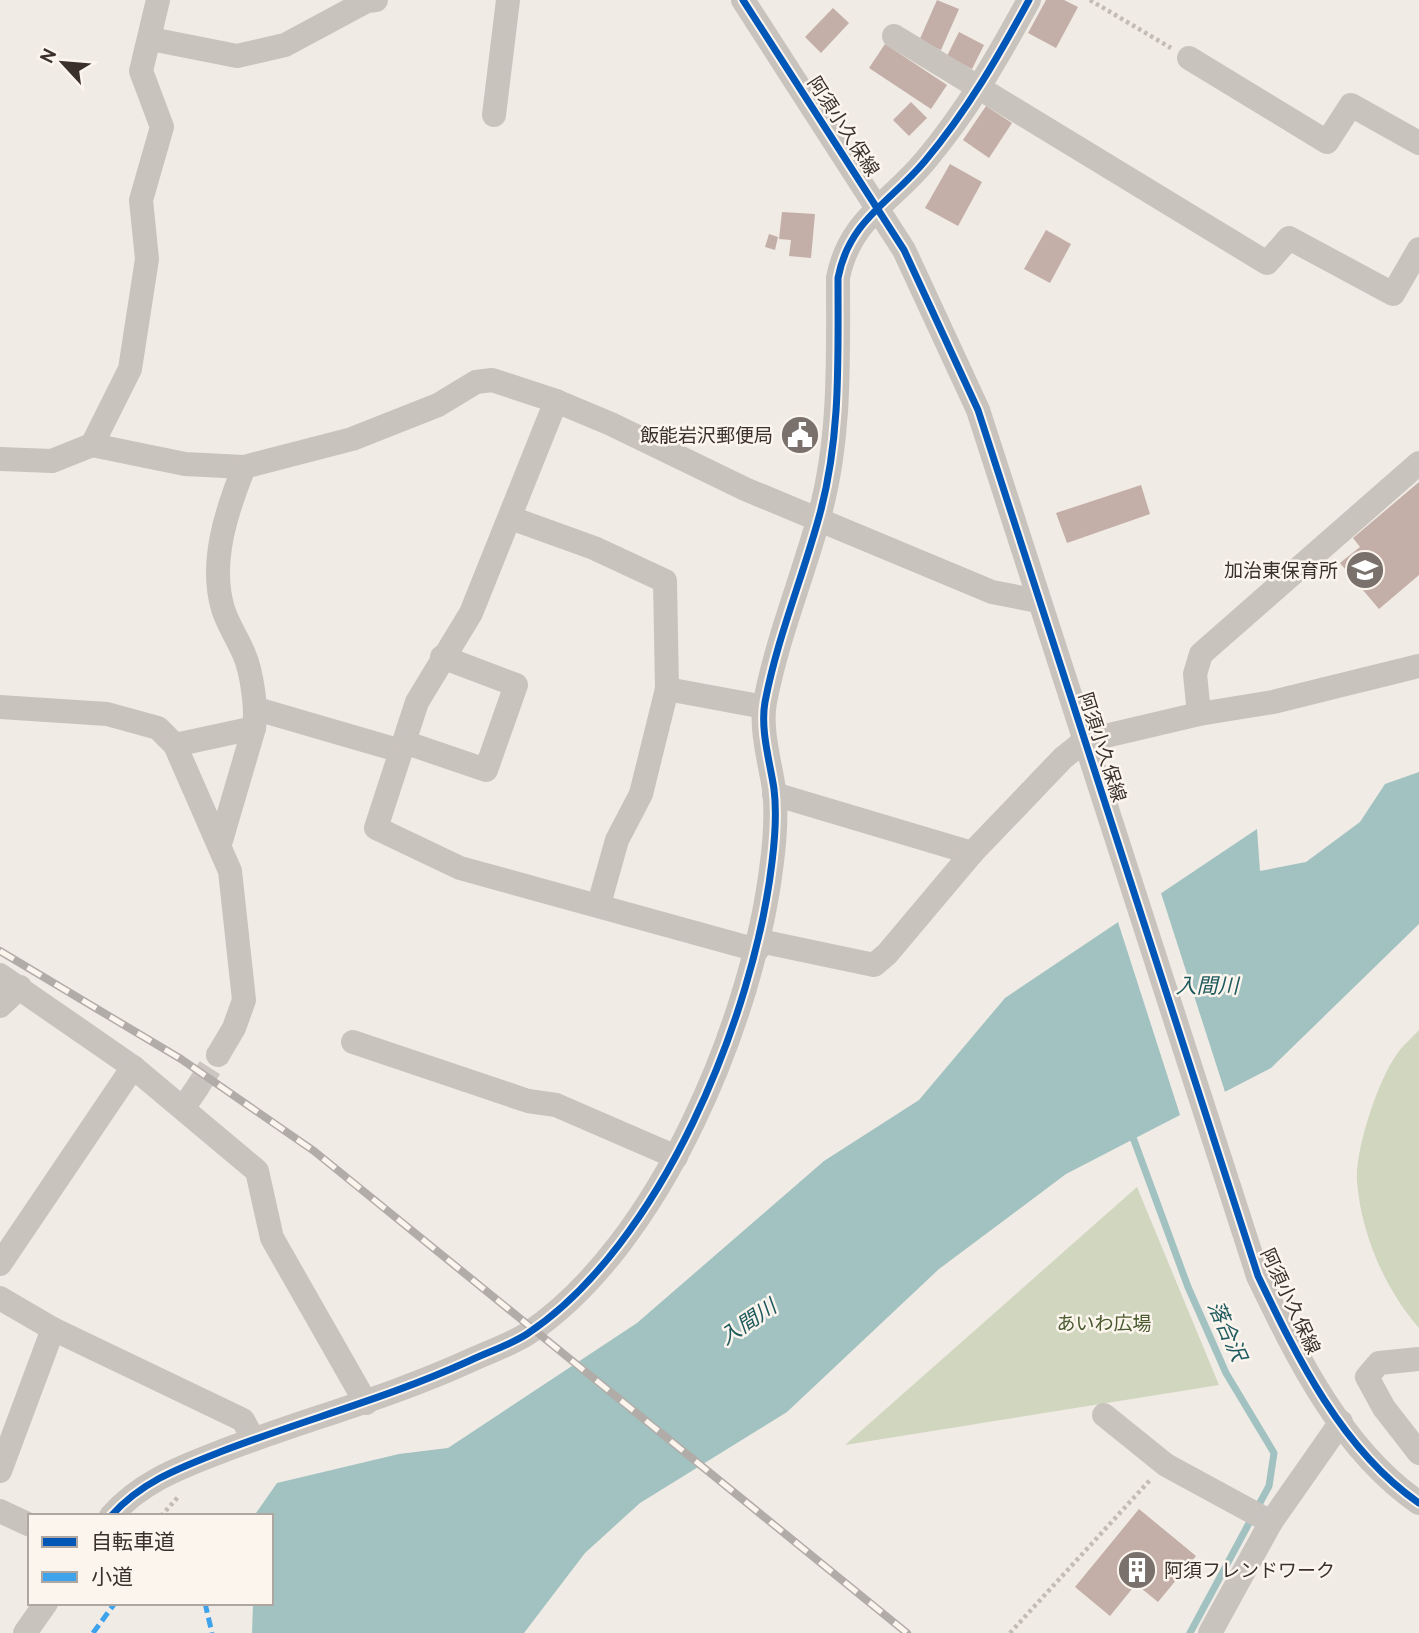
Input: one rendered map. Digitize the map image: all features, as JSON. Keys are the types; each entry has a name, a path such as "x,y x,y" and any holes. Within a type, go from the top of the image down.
{"street":[{"path":"92,445 130,369 145,273 147,259 141,200 162,127 141,71 151,39 158,0"},
{"path":"494,115 508,0"},
{"path":"113,1514 149,1483 253,1439 366,1403 524,1336 562,1307 609,1258 676,1157 722,1052 759,945 773,860 774,794 764,706 786,619 819,517 835,440 838,278 842,260 853,234 924,163 982,86 1029,0"},
{"path":"151,39 237,56 285,45 372,1"},
{"name":"阿須小久保線","path":"754,5 904,250 978,410 1258,1276 1286,1335 1340,1422 1385,1477 1419,1503"},
{"path":"894,36 982,86 1267,263 1289,239 1393,294 1419,249"},
{"path":"1189,58 1327,142 1351,106 1419,143"},
{"path":"0,459 52,461 92,445 185,464 244,467 352,439 438,405 484,380 556,401 745,489 819,517 992,592 1038,601"},
{"path":"556,401 471,613 417,702 376,828 460,868 759,945 874,965 887,954 972,853 1084,740 1199,714 1273,702 1419,666"},
{"path":"1199,714 1195,674 1201,654 1419,463"},
{"path":"220,844 255,719 246,657 223,608 219,565 224,518 244,467"},
{"path":"511,518 594,548 664,581 667,689 641,794 617,840 599,904"},
{"path":"175,745 255,719 402,746 486,770 516,685 442,657"},
{"path":"667,689 764,706"},
{"path":"0,707 107,714 158,727 175,745 230,871 244,1000 234,1028 218,1055"},
{"path":"774,794 972,853"},
{"path":"0,1006 10,981 133,1067 190,1097 257,1171 272,1238 366,1403"},
{"path":"353,1042 528,1101 556,1105 676,1157"},
{"path":"0,1264 133,1067"},
{"path":"0,1298 53,1329 243,1420 253,1439"},
{"path":"0,1471 53,1329"},
{"path":"1419,1359 1379,1363 1367,1377 1384,1408 1419,1452"},
{"path":"1104,1415 1166,1465 1260,1517"},
{"path":"1210,1633 1260,1517 1340,1422"},
{"path":"0,1511 28,1524"},
{"path":"25,1633 45,1605"}],"path":[{"path":"1090,0 1189,58"},
{"path":"1010,1633 1122,1508 1166,1465"},
{"path":"163,1514 184,1492"}],"green space":[{"path":"1419,1030 1419,1328 1385,1278 1369,1241 1359,1201 1357,1168 1364,1134 1382,1080 1397,1054"},
{"name":"あいわ広場","path":"1137,1187 1219,1385 845,1445"}],"water":[{"name":"入間川","path":"1419,772 1419,924 1271,1068 1066,1174 939,1269 787,1412 640,1503 585,1553 524,1633 252,1633 253,1605 273,1605 273,1514 255,1514 277,1483 399,1454 448,1448 637,1323 824,1161 919,1100 1005,998 1257,829 1260,871 1306,862 1360,822 1385,784"}],"pier":[{"path":"1160,890 1226,1095 1181,1118 1117,919"}],"building":[{"path":"937,0 959,9 941,50 919,41"},
{"path":"1046,0 1064,0 1078,7 1056,48 1028,33"},
{"path":"833,8 849,23 821,53 805,37"},
{"path":"959,32 984,45 972,69 947,56"},
{"path":"885,44 947,85 931,109 869,68"},
{"path":"911,102 927,118 909,136 893,120"},
{"path":"986,106 1012,123 989,158 963,140"},
{"path":"950,164 982,182 958,226 925,208"},
{"path":"782,212 815,214 811,258 789,256 791,240 779,239"},
{"path":"1046,230 1071,244 1050,283 1024,269"},
{"path":"769,234 778,237 775,250 765,247"},
{"path":"1419,482 1419,575 1379,609 1340,563 1360,547 1353,538"},
{"path":"1141,485 1150,514 1067,543 1056,513"},
{"name":"阿須フレンドワーク","path":"1139,1509 1196,1556 1158,1602 1136,1584 1110,1616 1075,1587"}],"waterway":[{"name":"落合沢","path":"1131,1132 1188,1287 1226,1373 1274,1453 1269,1486 1190,1633"}],"tunnel":[{"path":"197,1088 218,1055"}],"railway":[{"path":"0,951 181,1059 314,1151 907,1633"}],"marked path":[{"path":"93,1633 114,1605"},
{"path":"205,1605 212,1633"}],"cycle path":[{"path":"743,0 904,250 978,410 1258,1276 1324,1400 1367,1457 1419,1503"},
{"path":"113,1514 148,1485 190,1464 408,1386 527,1334 575,1294 619,1244 659,1186 693,1122 722,1056 745,988 762,923 775,835 774,789 765,735 765,702 776,655 826,488 835,428 838,278 843,258 861,227 912,176 955,123 994,63 1029,0"}],"place":[{"name":"飯能岩沢郵便局","path":"800,435"},
{"name":"加治東保育所","path":"1365,570"},
{"name":"阿須フレンドワーク","path":"1137,1570"}]}
